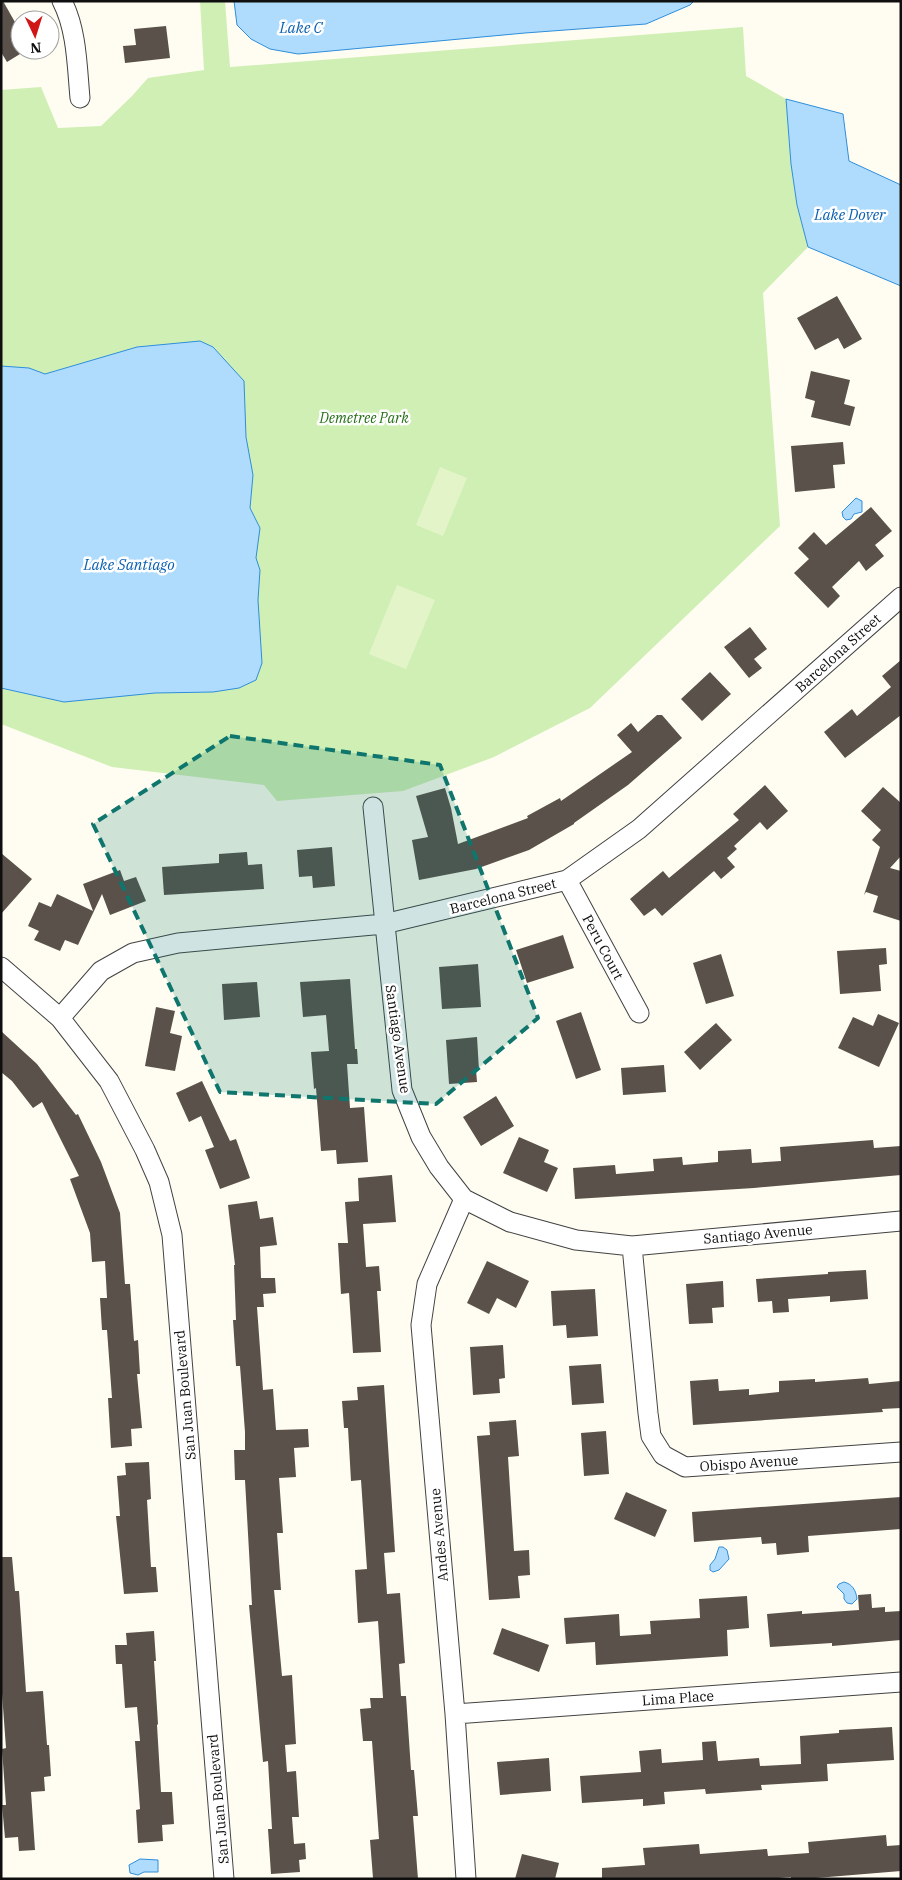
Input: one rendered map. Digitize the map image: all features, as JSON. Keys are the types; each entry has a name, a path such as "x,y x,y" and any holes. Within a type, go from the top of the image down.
{"street":[{"path":"62,1 67,10 74,39 80,98"},
{"name":"Barcelona Street","path":"60,1018 101,971 133,953 178,943 384,924 567,880 639,829 901,597"},
{"name":"Santiago Avenue","path":"373,807 402,1090 422,1137 439,1168 464,1199 510,1222 576,1240 632,1246 901,1221"},
{"name":"Peru Court","path":"567,880 639,1013"},
{"name":"San Juan Boulevard","path":"1,967 60,1018 109,1081 145,1150 159,1182 172,1235 224,1879"},
{"name":"Andes Avenue","path":"464,1199 427,1284 421,1324 455,1714 466,1879"},
{"name":"Obispo Avenue","path":"632,1246 651,1436 663,1454 685,1467 692,1467 901,1452"},
{"name":"Lima Place","path":"455,1714 901,1682"}],"highlighted area":[{"path":"230,736 440,765 538,1018 436,1104 220,1092 93,824"}],"green space":[{"name":"Demetree Park","path":"200,1 225,1 230,67 743,27 746,76 786,99 791,164 797,205 808,247 763,293 780,526 590,708 494,757 403,791 277,801 264,785 112,767 1,724 1,90 41,87 58,128 101,126 148,78 204,70"},
{"path":"440,467 467,478 443,536 416,525"},
{"path":"397,585 435,600 406,669 369,654"}],"water":[{"name":"Lake C","path":"234,1 694,1 690,5 646,24 298,54 270,49 251,39 237,25"},
{"name":"Lake Dover","path":"786,99 843,114 849,161 901,185 901,286 808,247 797,205 791,164"},
{"name":"Lake Santiago","path":"200,341 213,347 244,381 246,437 253,475 250,508 260,528 256,558 260,570 258,600 262,663 256,680 239,688 213,692 155,693 64,702 1,688 1,366 29,368 45,374 137,347"},
{"path":"856,498 862,501 862,512 854,514 851,519 846,520 842,512"},
{"path":"719,1547 727,1550 729,1559 719,1570 713,1572 710,1570 710,1565 715,1559"},
{"path":"844,1582 851,1586 856,1593 857,1599 852,1604 847,1603 844,1599 844,1594 837,1587"},
{"path":"140,1859 158,1860 158,1872 144,1872 138,1875 130,1873 129,1865"}],"building":[{"path":"1,1 3,1 10,13 10,60 7,62 1,52"},
{"path":"166,26 170,58 125,63 123,46 136,45 134,29"},
{"path":"837,296 862,339 844,349 838,338 815,350 797,318"},
{"path":"811,371 850,380 844,404 855,407 850,426 811,417 815,401 805,398"},
{"path":"843,442 845,464 833,465 835,488 795,492 791,446"},
{"path":"871,507 892,531 875,545 884,556 866,571 859,561 832,587 840,596 828,608 794,573 809,559 798,548 814,532 826,545"},
{"path":"750,627 767,649 754,659 762,668 749,678 724,647"},
{"path":"901,660 901,715 845,758 824,732 852,709 857,716 891,687 882,676"},
{"path":"710,672 731,694 702,721 681,699"},
{"path":"657,715 662,715 682,738 628,785 574,824 529,850 476,869 419,880 412,840 428,837 416,796 445,788 458,844 528,818 527,816 560,798 561,801 632,752 617,735 631,723 638,732"},
{"path":"765,785 788,811 767,830 760,822 734,846 737,849 727,858 735,867 721,879 714,871 662,916 655,908 644,916 630,899 663,871 669,878 739,820 733,814"},
{"path":"883,787 901,803 901,856 890,868 901,871 901,921 873,912 878,896 866,892 864,895 880,847 872,840 881,830 861,811"},
{"path":"332,847 335,886 313,888 312,876 299,877 297,850"},
{"path":"247,852 248,865 262,864 264,889 164,895 162,867 219,863 219,854"},
{"path":"1,853 32,879 1,914"},
{"path":"120,870 124,881 136,877 146,901 110,915 102,894 78,945 65,940 60,951 34,940 39,931 28,926 39,902 51,907 57,894 93,911 83,884"},
{"path":"563,935 574,968 527,983 516,950"},
{"path":"886,948 887,964 879,965 881,991 840,994 837,951"},
{"path":"721,954 734,996 706,1004 693,963"},
{"path":"478,964 481,1007 442,1009 439,967"},
{"path":"350,979 355,1049 357,1049 358,1064 347,1064 350,1108 364,1107 368,1162 337,1164 336,1150 321,1151 311,1052 329,1051 326,1015 303,1017 300,982"},
{"path":"257,982 260,1017 224,1020 222,984"},
{"path":"156,1007 175,1011 170,1033 182,1036 175,1071 145,1066"},
{"path":"581,1012 601,1070 576,1079 556,1021"},
{"path":"878,1014 899,1023 879,1067 838,1048 853,1017 873,1026"},
{"path":"716,1023 732,1040 700,1070 684,1052"},
{"path":"1,1031 37,1064 76,1115 78,1114 101,1162 120,1213 125,1284 130,1284 134,1341 138,1340 140,1374 137,1374 142,1428 131,1429 132,1446 111,1448 108,1398 112,1398 107,1330 102,1330 100,1298 107,1298 105,1261 92,1262 90,1233 70,1179 79,1176 42,1102 33,1108 12,1081 1,1072"},
{"path":"477,1037 479,1070 476,1070 477,1082 449,1084 446,1040"},
{"path":"664,1065 666,1092 623,1095 621,1068"},
{"path":"202,1081 230,1141 236,1139 250,1178 220,1189 205,1150 214,1147 201,1116 189,1122 176,1093"},
{"path":"496,1096 514,1126 481,1146 463,1117"},
{"path":"519,1137 549,1150 544,1162 558,1168 547,1192 503,1173"},
{"path":"873,1140 874,1148 901,1146 901,1175 754,1188 575,1199 573,1168 615,1165 616,1174 654,1171 653,1159 682,1157 683,1165 718,1162 718,1151 751,1149 752,1163 781,1161 780,1147"},
{"path":"392,1175 396,1222 363,1224 366,1267 379,1266 381,1291 377,1291 381,1352 353,1353 349,1293 341,1294 338,1243 348,1243 345,1202 359,1201 358,1178"},
{"path":"257,1201 260,1219 273,1217 277,1245 260,1247 261,1278 275,1278 276,1293 263,1294 264,1307 257,1307 263,1390 273,1389 276,1430 308,1429 309,1447 294,1448 296,1477 279,1478 283,1533 277,1533 281,1590 274,1590 282,1676 292,1675 296,1744 285,1745 287,1772 296,1771 299,1817 292,1817 294,1844 305,1843 306,1859 299,1860 300,1872 271,1874 268,1829 272,1829 268,1761 263,1762 249,1605 252,1605 245,1480 235,1480 234,1450 245,1450 245,1432 240,1366 236,1366 233,1320 236,1320 235,1265 228,1205"},
{"path":"487,1261 529,1281 516,1308 497,1298 489,1314 467,1303"},
{"path":"866,1270 868,1299 830,1302 830,1296 788,1299 789,1312 773,1313 772,1301 758,1302 756,1279"},
{"path":"723,1281 724,1307 712,1308 713,1323 689,1324 686,1284"},
{"path":"595,1289 598,1336 567,1338 566,1325 553,1326 551,1291"},
{"path":"503,1345 505,1378 499,1379 500,1393 473,1395 470,1347"},
{"path":"601,1364 604,1403 572,1405 569,1366"},
{"path":"868,1378 869,1384 901,1381 901,1408 882,1409 883,1412 693,1425 690,1381 718,1379 719,1391 749,1389 749,1395 779,1392 779,1381 815,1379 815,1382"},
{"path":"384,1385 395,1552 384,1553 387,1594 400,1593 405,1663 399,1664 401,1696 406,1696 411,1770 414,1770 418,1816 413,1816 418,1879 373,1878 370,1840 379,1839 372,1741 363,1741 360,1709 371,1708 370,1698 383,1698 378,1621 358,1623 355,1570 367,1569 361,1480 351,1481 348,1428 344,1428 342,1401 358,1400 357,1387"},
{"path":"516,1420 519,1456 508,1457 514,1551 529,1550 530,1575 518,1576 520,1598 489,1600 477,1436 490,1435 489,1422"},
{"path":"606,1431 609,1474 584,1476 581,1433"},
{"path":"149,1462 151,1499 147,1500 151,1567 156,1567 158,1592 124,1594 116,1516 120,1516 117,1476 126,1475 125,1463"},
{"path":"626,1492 667,1510 655,1537 614,1519"},
{"path":"901,1497 901,1529 808,1536 809,1552 777,1555 776,1543 762,1544 761,1537 694,1542 692,1512"},
{"path":"1,1557 12,1557 15,1591 19,1591 26,1692 43,1691 51,1776 44,1777 45,1791 31,1792 35,1850 19,1851 18,1837 5,1838 2,1805 6,1805 2,1749 6,1748 1,1680"},
{"path":"871,1594 872,1608 885,1607 885,1612 901,1611 901,1640 832,1646 832,1643 770,1647 767,1614 802,1611 802,1614 859,1610 858,1595"},
{"path":"747,1596 749,1628 727,1630 728,1656 596,1665 595,1642 566,1644 564,1618 619,1614 620,1636 651,1634 650,1621 700,1618 699,1599"},
{"path":"502,1628 549,1645 539,1672 493,1654"},
{"path":"154,1631 161,1792 172,1792 174,1824 162,1825 163,1841 138,1843 136,1810 140,1809 135,1741 140,1741 137,1707 125,1708 122,1664 116,1664 115,1645 127,1645 126,1633"},
{"path":"892,1727 894,1760 827,1764 828,1781 761,1785 762,1790 706,1794 705,1789 664,1792 665,1804 643,1806 643,1799 582,1803 580,1776 641,1772 639,1751 661,1749 662,1763 703,1760 702,1742 716,1741 718,1761 759,1758 760,1766 801,1764 800,1736 839,1733 839,1730"},
{"path":"549,1758 551,1791 500,1795 497,1762"},
{"path":"886,1835 887,1846 901,1845 901,1871 804,1879 791,1879 791,1877 766,1879 602,1879 602,1868 645,1865 643,1848 699,1844 700,1854 767,1849 768,1856 809,1853 808,1842"},
{"path":"522,1854 559,1863 555,1879 515,1879"}]}
